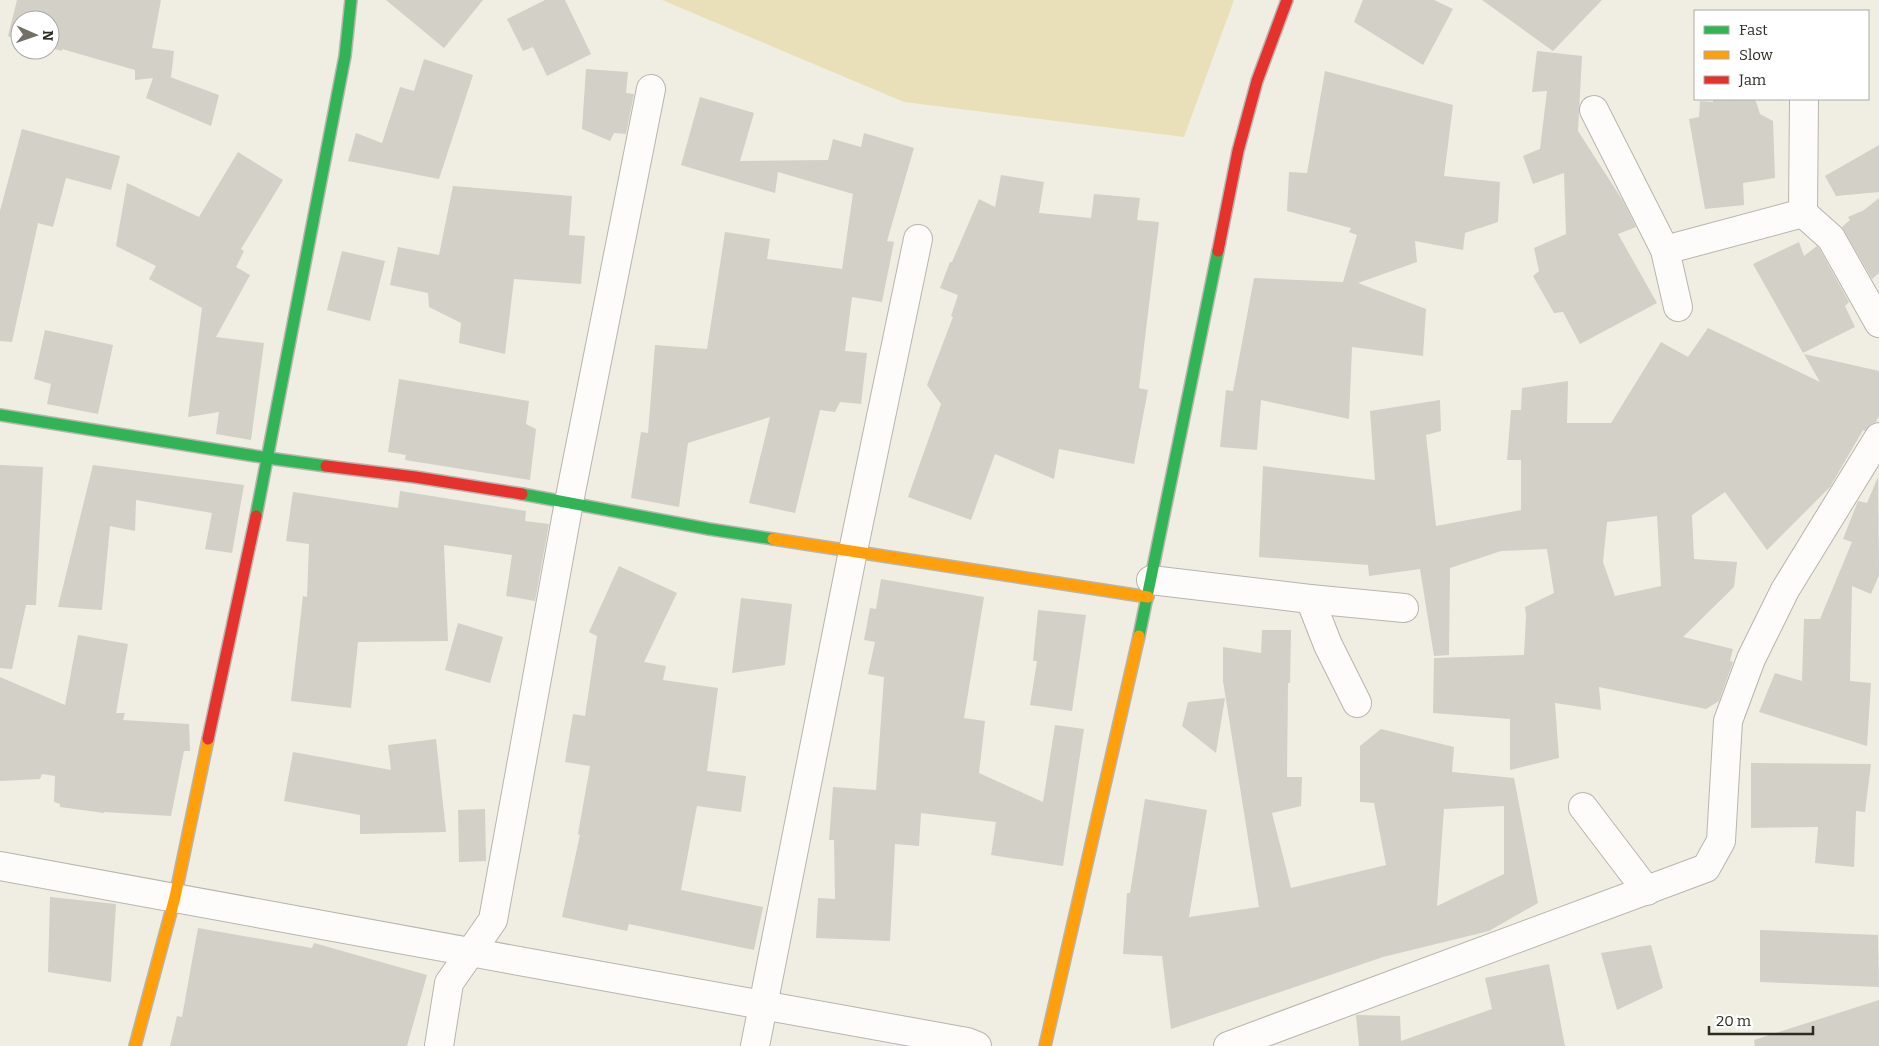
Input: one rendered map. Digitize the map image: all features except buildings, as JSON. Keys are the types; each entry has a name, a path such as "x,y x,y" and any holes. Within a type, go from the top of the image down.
{"street":[{"path":"135,1046 175,897 268,458 345,56 351,0"},
{"path":"1045,1046 1150,588 1238,150 1257,80 1287,0"},
{"path":"439,1046 449,983 493,920 569,502 652,89"},
{"path":"1802,213 1804,100"},
{"path":"1594,110 1665,250 1678,307"},
{"path":"1665,250 1802,213"},
{"path":"1802,213 1831,238 1879,323"},
{"path":"755,1046 853,550 918,239"},
{"path":"0,415 268,458 415,477 569,502 709,529 853,550 1150,588 1310,599 1404,608"},
{"path":"1228,1046 1706,868 1721,841 1728,721 1751,659 1785,590 1879,437"},
{"path":"1310,599 1328,645 1357,703"},
{"path":"1583,807 1647,891"},
{"path":"0,866 763,1007 967,1042 977,1046"}],"shaded area":[{"path":"662,0 1234,0 1184,137 904,102"}],"traffic: fast":[{"path":"256,516 345,56 351,0"},
{"path":"1139,636 1218,251"},
{"path":"0,415 326,466"},
{"path":"522,494 773,539"}],"traffic: slow":[{"path":"773,539 1148,597"},
{"path":"1045,1046 1139,636"},
{"path":"135,1046 175,897 208,739"}],"traffic: jam":[{"path":"1218,251 1238,151 1257,81 1287,0"},
{"path":"326,466 415,477 522,494"},
{"path":"208,739 256,516"}]}
